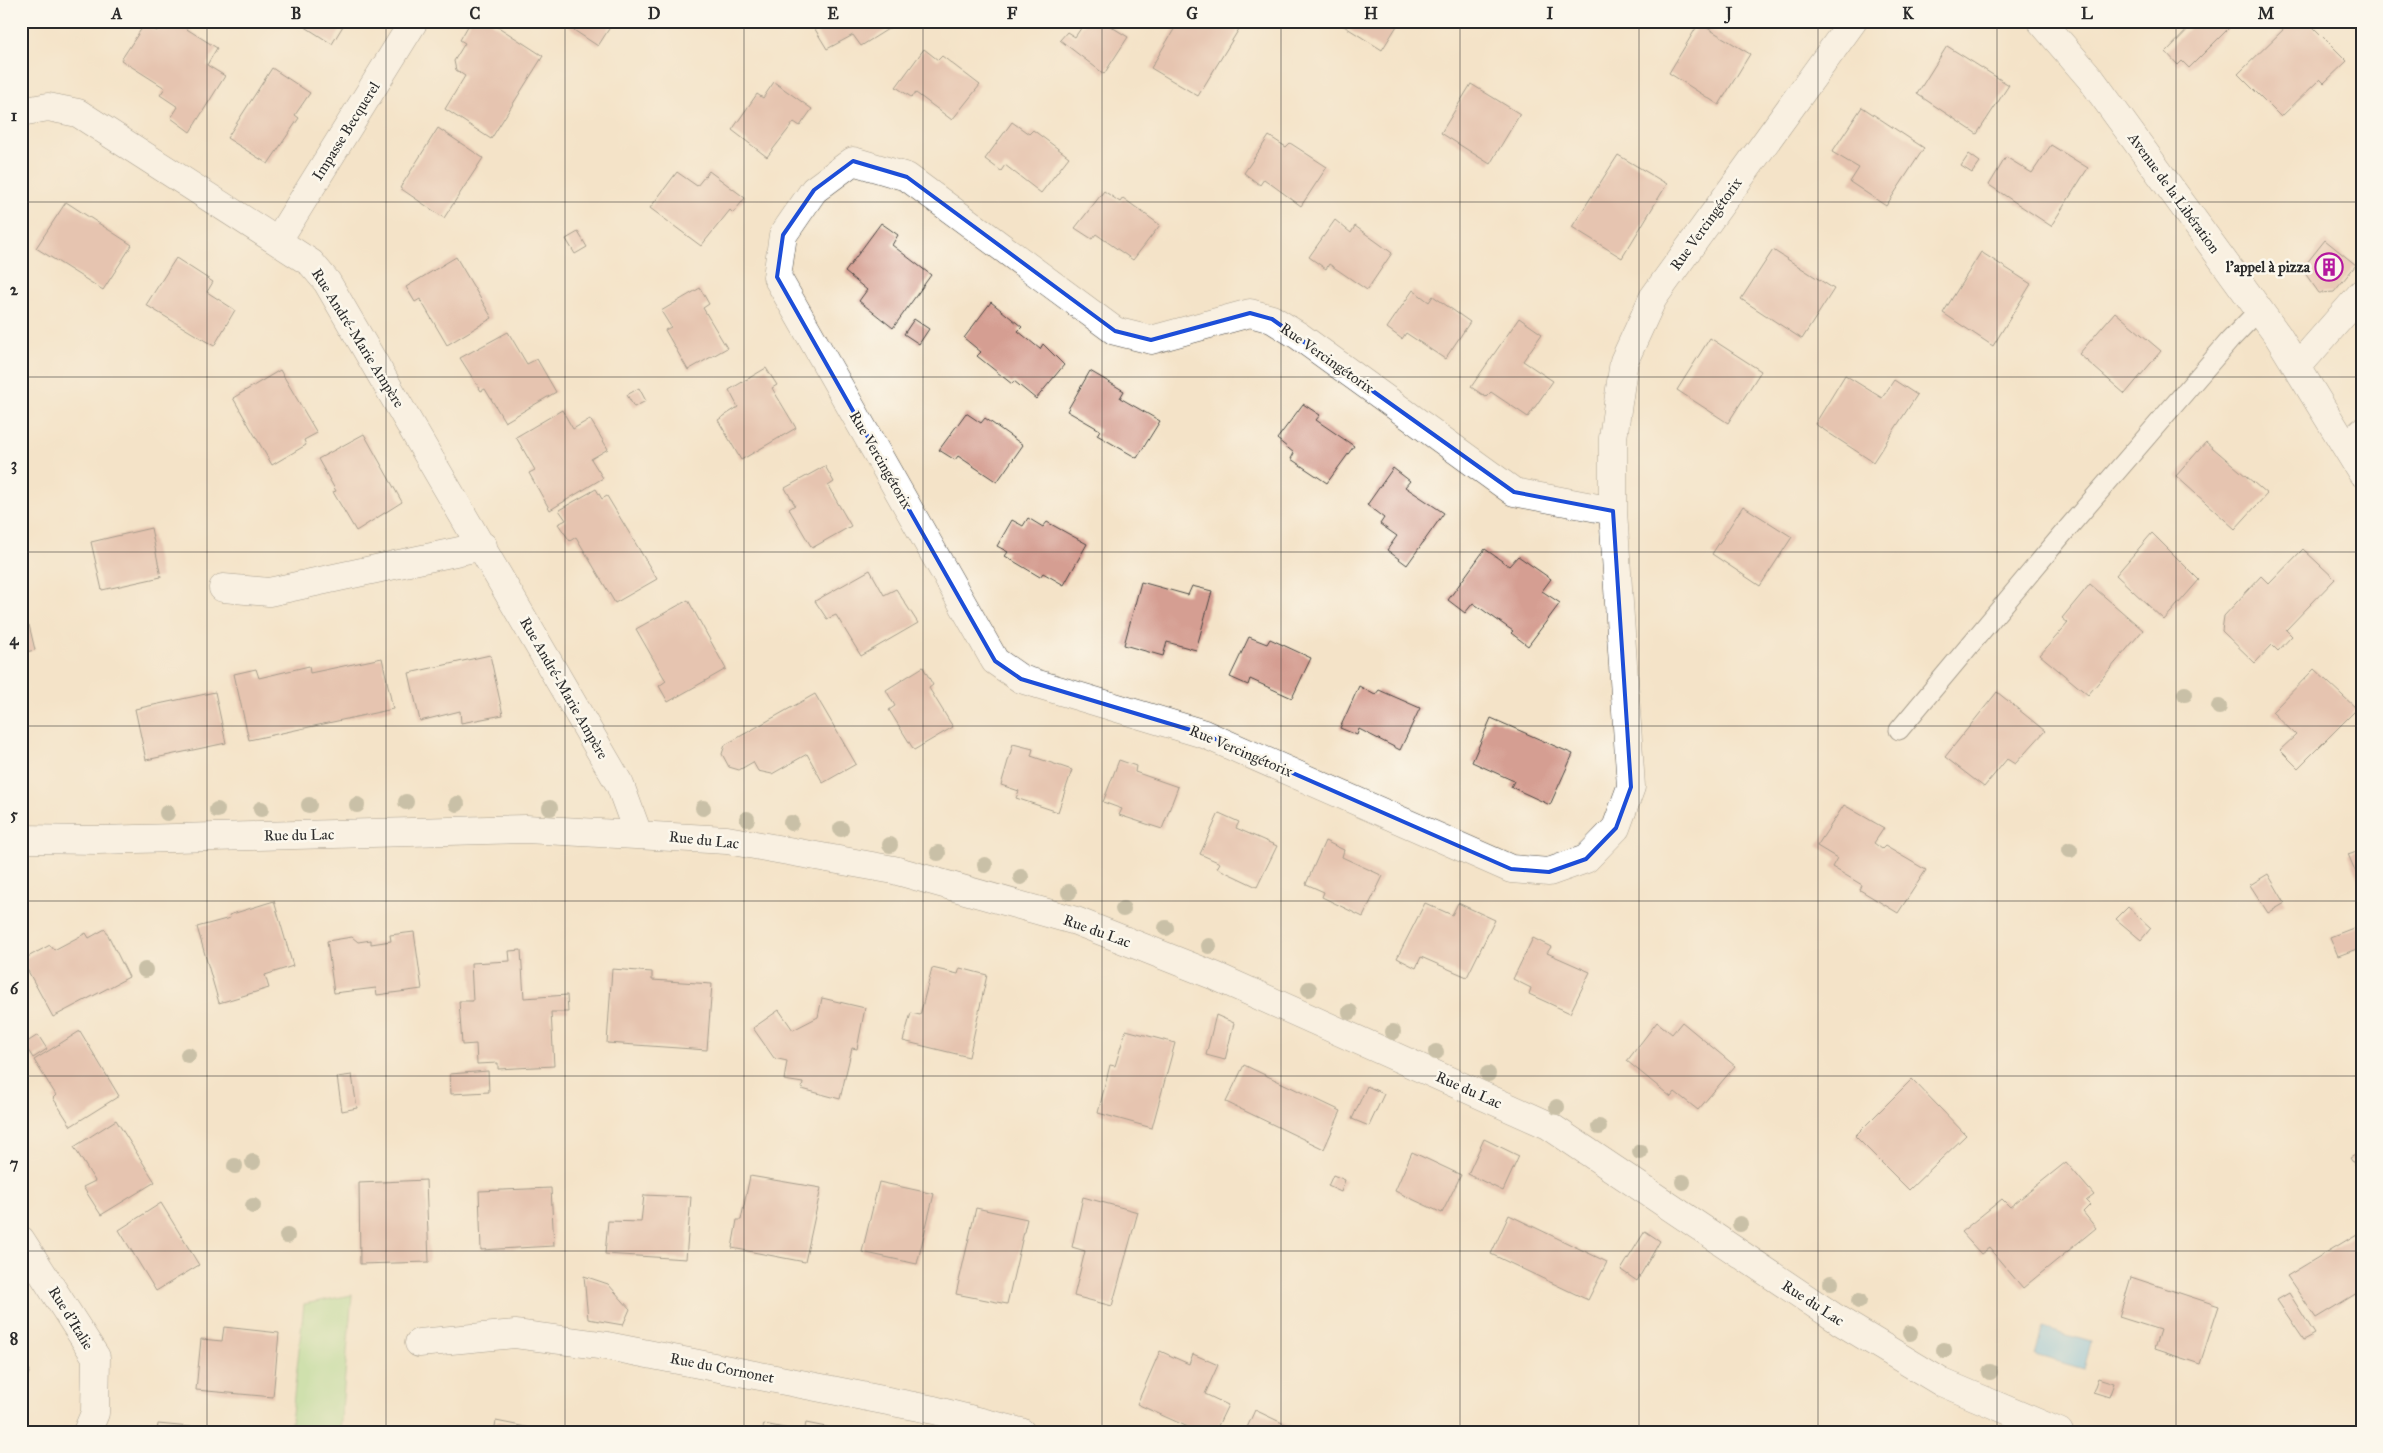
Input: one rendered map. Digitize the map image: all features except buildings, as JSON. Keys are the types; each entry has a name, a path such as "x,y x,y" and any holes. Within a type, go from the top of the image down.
{"street":[{"name":"Impasse Becquerel","path":"278,240 414,21"},
{"name":"Rue Vercingétorix","path":"1613,511 1514,492 1299,336 1272,319 1250,313 1151,340 1115,331 907,178 853,162 814,190 784,235 777,277 995,661 1021,679 1204,734 1511,869 1548,872 1586,859 1616,828 1632,787 1613,511 1613,438 1624,361 1653,298 1852,21"},
{"name":"Avenue de la Libération","path":"2040,21 2091,79 2298,366 2354,439 2362,474"},
{"name":"Rue André-Marie Ampère","path":"21,112 48,107 78,114 278,240 311,263 327,282 620,785 638,834"},
{"path":"2298,366 2362,293"},
{"path":"223,588 269,592 482,546"},
{"name":"Rue du Lac","path":"21,839 98,840 526,829 727,840 894,870 1076,921 1215,976 1548,1125 1840,1321 1933,1377 2058,1432"},
{"name":"Rue d'Italie","path":"21,1240 96,1357 95,1413 87,1432"},
{"name":"Rue du Cornonet","path":"419,1342 515,1334 598,1345 932,1421 1020,1432"}],"lane":[{"path":"1900,730 2068,528 2230,340 2259,310"}],"highlighted area":[{"path":"853,161 907,177 1115,331 1151,340 1250,313 1272,319 1514,492 1613,511 1631,787 1616,828 1586,859 1549,872 1511,869 1204,734 1021,679 995,661 777,277 783,235 814,190"}],"green space":[{"path":"352,1295 340,1432 290,1432 304,1304"}],"water":[{"path":"2043,1328 2091,1342 2084,1369 2035,1355"}],"place":[{"name":"l'appel à pizza","path":"2329,267"}]}
